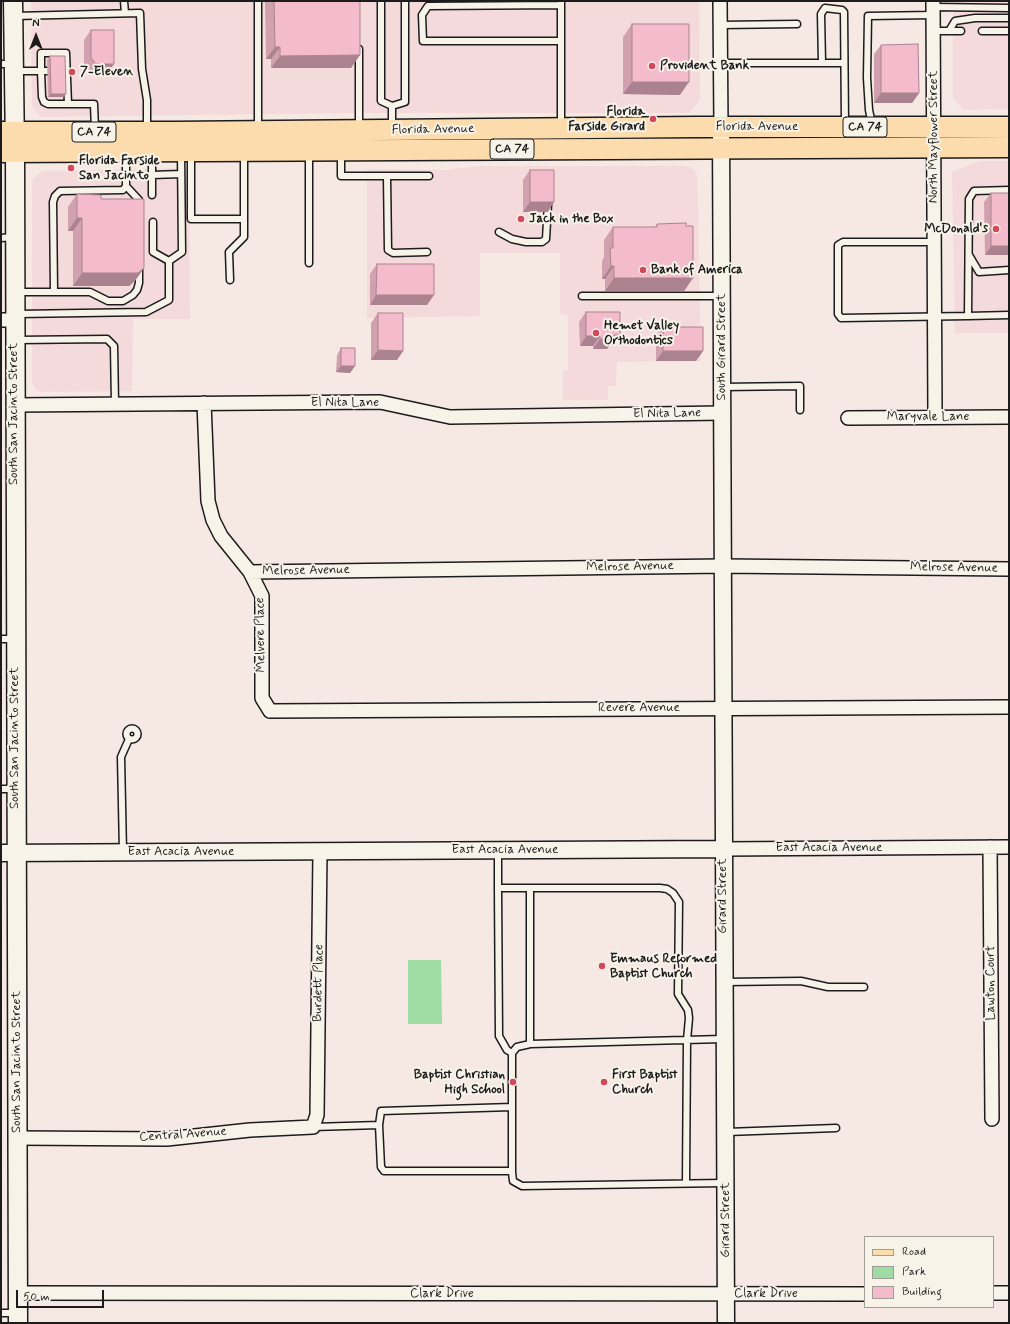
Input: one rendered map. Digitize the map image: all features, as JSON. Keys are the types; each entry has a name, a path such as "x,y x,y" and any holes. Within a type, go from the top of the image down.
{"main road":[{"name":"South San Jacinto Street","path":"12,1316 18,1294 17,1138 8,853 8,639 14,405 14,340 10,318 14,292 8,238 8,132 9,66 13,9"},
{"name":"Florida Avenue","path":"8,132 1009,127"},
{"name":"Florida Avenue","path":"8,152 1009,147"}],"street":[{"path":"720,1 721,128"},
{"name":"North Mayflower Street","path":"933,8 935,417"},
{"name":"South Girard Street","path":"721,128 723,566"},
{"name":"El Nita Lane","path":"14,405 380,402 450,417 722,413"},
{"name":"Melvere Place","path":"204,404 210,507 221,536 250,572 262,596 262,698 270,711"},
{"name":"Maryvale Lane","path":"848,418 1009,417"},
{"name":"Melrose Avenue","path":"250,572 723,566 1009,569"},
{"name":"Girard Street","path":"723,566 726,1323"},
{"name":"Revere Avenue","path":"270,711 1009,707"},
{"name":"Lawton Court","path":"990,847 992,1119"},
{"name":"East Acacia Avenue","path":"8,853 1009,847"},
{"name":"Burdett Place","path":"315,1121 320,851"},
{"name":"Central Avenue","path":"17,1138 167,1139 315,1121"},
{"path":"994,1293 1009,1293"},
{"name":"Clark Drive","path":"18,1294 864,1294"}],"lane":[{"path":"124,1 125,13"},
{"path":"258,1 258,131"},
{"path":"381,1 380,101 392,106 405,102 405,1"},
{"path":"561,41 423,41 422,15 428,6 561,3 561,41 561,129"},
{"path":"822,63 821,14 826,8 834,8 844,12 845,128"},
{"path":"873,127 869,110 867,78 868,16 894,16 933,8 1009,8"},
{"path":"13,9 140,13 142,69 147,100 147,132"},
{"path":"949,31 955,21 974,18 1009,18"},
{"path":"720,25 797,24"},
{"path":"933,31 961,31"},
{"path":"982,31 1009,31"},
{"path":"359,39 359,130"},
{"path":"68,104 65,70 66,53 41,53 45,70 45,84 42,97 44,102 48,104 68,104 94,104 95,132"},
{"path":"720,63 844,63"},
{"path":"9,66 45,70"},
{"path":"392,106 392,130"},
{"path":"309,150 309,263"},
{"path":"341,150 341,176 428,176"},
{"path":"54,292 53,202 55,196 60,192 124,190 126,186 126,151"},
{"path":"152,151 152,195"},
{"path":"186,151 191,219 244,219"},
{"path":"168,261 182,252 181,174 186,151"},
{"path":"230,280 229,252 244,237 244,151"},
{"path":"152,175 181,174"},
{"path":"387,176 388,250 393,253 427,252"},
{"path":"126,186 139,200 139,215"},
{"path":"968,316 969,198 974,192 1009,190"},
{"path":"499,232 512,239 526,242 542,242 546,239 548,197"},
{"path":"152,222 153,252 168,261"},
{"path":"934,242 843,242 838,245 838,314 841,318 1009,315"},
{"path":"968,253 979,272 1009,270"},
{"path":"14,292 90,292 108,301 123,301 128,299 137,290 139,283 139,260"},
{"path":"10,318 146,312 169,300 168,261"},
{"path":"582,296 722,296"},
{"path":"14,340 107,339 114,346 115,404"},
{"path":"722,387 800,386 800,410"},
{"path":"123,852 121,757 129,739"},
{"path":"498,850 499,1036 507,1050 512,1053"},
{"path":"498,888 660,888 667,889 673,893 679,902 678,994 688,1010 686,1183"},
{"path":"530,888 530,1044"},
{"path":"724,982 801,981 828,987 864,988"},
{"path":"724,1039 530,1044 516,1047 512,1053 512,1171 513,1181 522,1186 725,1182"},
{"path":"512,1107 380,1111 379,1125 381,1167 384,1171 512,1171"},
{"path":"315,1121 379,1125"},
{"path":"725,1132 836,1128"}],"shaded area":[{"path":"31,1 699,1 700,100 689,113 352,113 40,117 32,106"},
{"path":"953,1 1009,1 1009,109 964,110 953,98"},
{"path":"979,161 1009,161 1009,333 955,333 952,172"},
{"path":"480,166 688,166 694,170 697,175 698,201 701,361 617,362 616,386 608,386 608,400 563,400 563,371 568,370 568,315 560,314 560,253 480,253 480,316 367,318 367,169 445,170"},
{"path":"189,168 190,319 133,319 132,391 40,392 35,389 32,383 32,180 42,171"}],"green space":[{"path":"408,960 441,960 442,1024 408,1024"}],"building":[{"path":"274,1 360,1 360,55 280,56 280,47 275,47"},
{"name":"Provident Bank","path":"632,24 689,24 689,82 632,82"},
{"path":"91,30 114,30 114,64 96,64 91,58"},
{"path":"918,44 919,93 881,93 881,45"},
{"path":"50,56 65,56 66,94 51,94"},
{"path":"530,170 554,170 554,202 530,202"},
{"path":"991,193 1009,193 1009,246 991,246"},
{"path":"77,194 101,195 101,199 144,199 144,268 138,273 82,273 82,218 77,218"},
{"name":"Bank of America","path":"686,223 686,226 693,226 693,278 614,278 614,266 611,266 610,248 613,248 613,227 657,227 657,224"},
{"path":"377,264 434,264 434,295 376,295"},
{"path":"586,312 620,312 620,335 614,335 614,339 600,339 600,336 586,336"},
{"path":"378,313 403,313 403,351 378,350"},
{"path":"663,327 703,327 703,351 663,351"},
{"path":"341,348 355,348 355,366 341,366"}],"place":[{"name":"Provident Bank","path":"652,66"},
{"name":"7-Eleven","path":"72,72"},
{"name":"Florida Farside Girard","path":"653,119"},
{"name":"Florida Farside San Jacinto","path":"71,168"},
{"name":"Jack in the Box","path":"521,219"},
{"name":"McDonald's","path":"996,229"},
{"name":"Bank of America","path":"643,270"},
{"name":"Hemet Valley Orthodontics","path":"596,333"},
{"name":"Emmaus Reformed Baptist Church","path":"602,966"},
{"name":"Baptist Christian High School","path":"513,1082"},
{"name":"First Baptist Church","path":"604,1082"}]}
